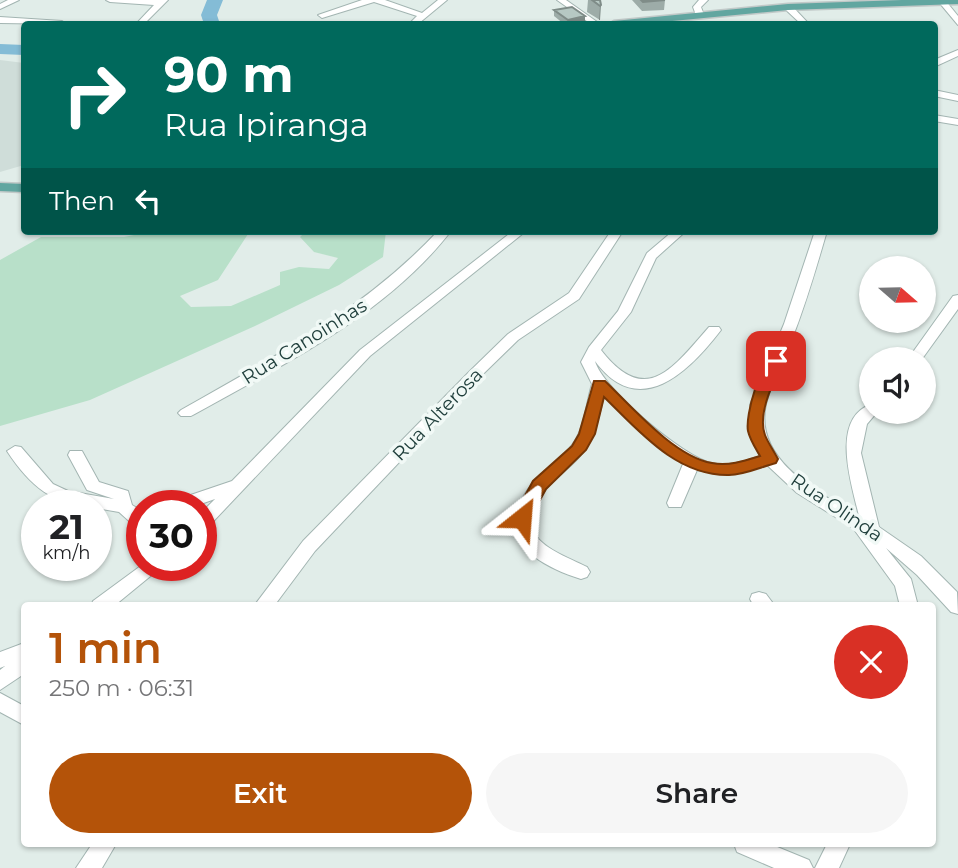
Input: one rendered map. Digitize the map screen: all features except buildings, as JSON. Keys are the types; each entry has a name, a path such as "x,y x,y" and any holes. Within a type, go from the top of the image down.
{"main road":[{"path":"643,21 788,7 958,1"},
{"path":"0,187 21,188"}],"street":[{"path":"0,7 15,0"},
{"path":"110,0 163,1"},
{"path":"322,15 371,0"},
{"path":"377,0 424,16"},
{"path":"417,21 443,0"},
{"path":"561,0 592,21"},
{"path":"700,15 697,8 704,0"},
{"path":"144,21 163,1"},
{"path":"942,1 958,22"},
{"path":"788,7 802,21"},
{"path":"0,20 21,21"},
{"path":"938,62 958,53"},
{"path":"938,94 958,98"},
{"path":"938,119 958,122"},
{"name":"Rua Canoinhas","path":"186,413 344,321 424,257 442,235"},
{"path":"217,508 365,353 394,328 481,265 515,235"},
{"name":"Rua Alterosa","path":"266,602 309,546 475,374 513,337 574,296 614,235"},
{"path":"675,235 651,256 624,312 594,350 588,362 599,384 656,439 692,463 711,469 732,470 770,459"},
{"name":"Rua Olinda","path":"820,235 786,339 765,382 755,417 756,433 770,459 808,493 885,539 938,584 958,607"},
{"path":"924,347 958,299"},
{"path":"594,350 615,375 627,382 651,385 668,377 714,330"},
{"path":"580,572 537,551 523,530 522,518 539,486 578,450 587,434 599,384"},
{"path":"859,423 853,453 871,531"},
{"path":"15,451 47,488 65,496 124,507 122,495 93,486 76,455"},
{"path":"675,503 692,463"},
{"path":"217,492 239,485"},
{"path":"854,522 888,560 904,584 908,602"},
{"path":"105,602 134,581"},
{"path":"0,660 21,652"},
{"path":"0,682 21,665"},
{"path":"0,702 21,714"},
{"path":"88,868 103,847"},
{"path":"752,847 801,868"},
{"path":"827,868 838,847"}],"shaded area":[{"path":"0,60 21,63 21,166 0,172"}],"green space":[{"path":"247,235 218,280 180,296 191,307 231,306 280,285 280,272 299,267 329,269 338,258 314,252 300,237 302,235 386,235 383,257 339,285 90,400 0,426 0,260 41,237"}],"waterway":[{"path":"211,21 209,15 215,0"},
{"path":"0,49 21,50"}],"route":[{"path":"522,518 539,486 578,450 587,434 599,384 656,439 692,463 711,469 732,470 770,459 756,433 755,417 765,382 776,361"}]}
